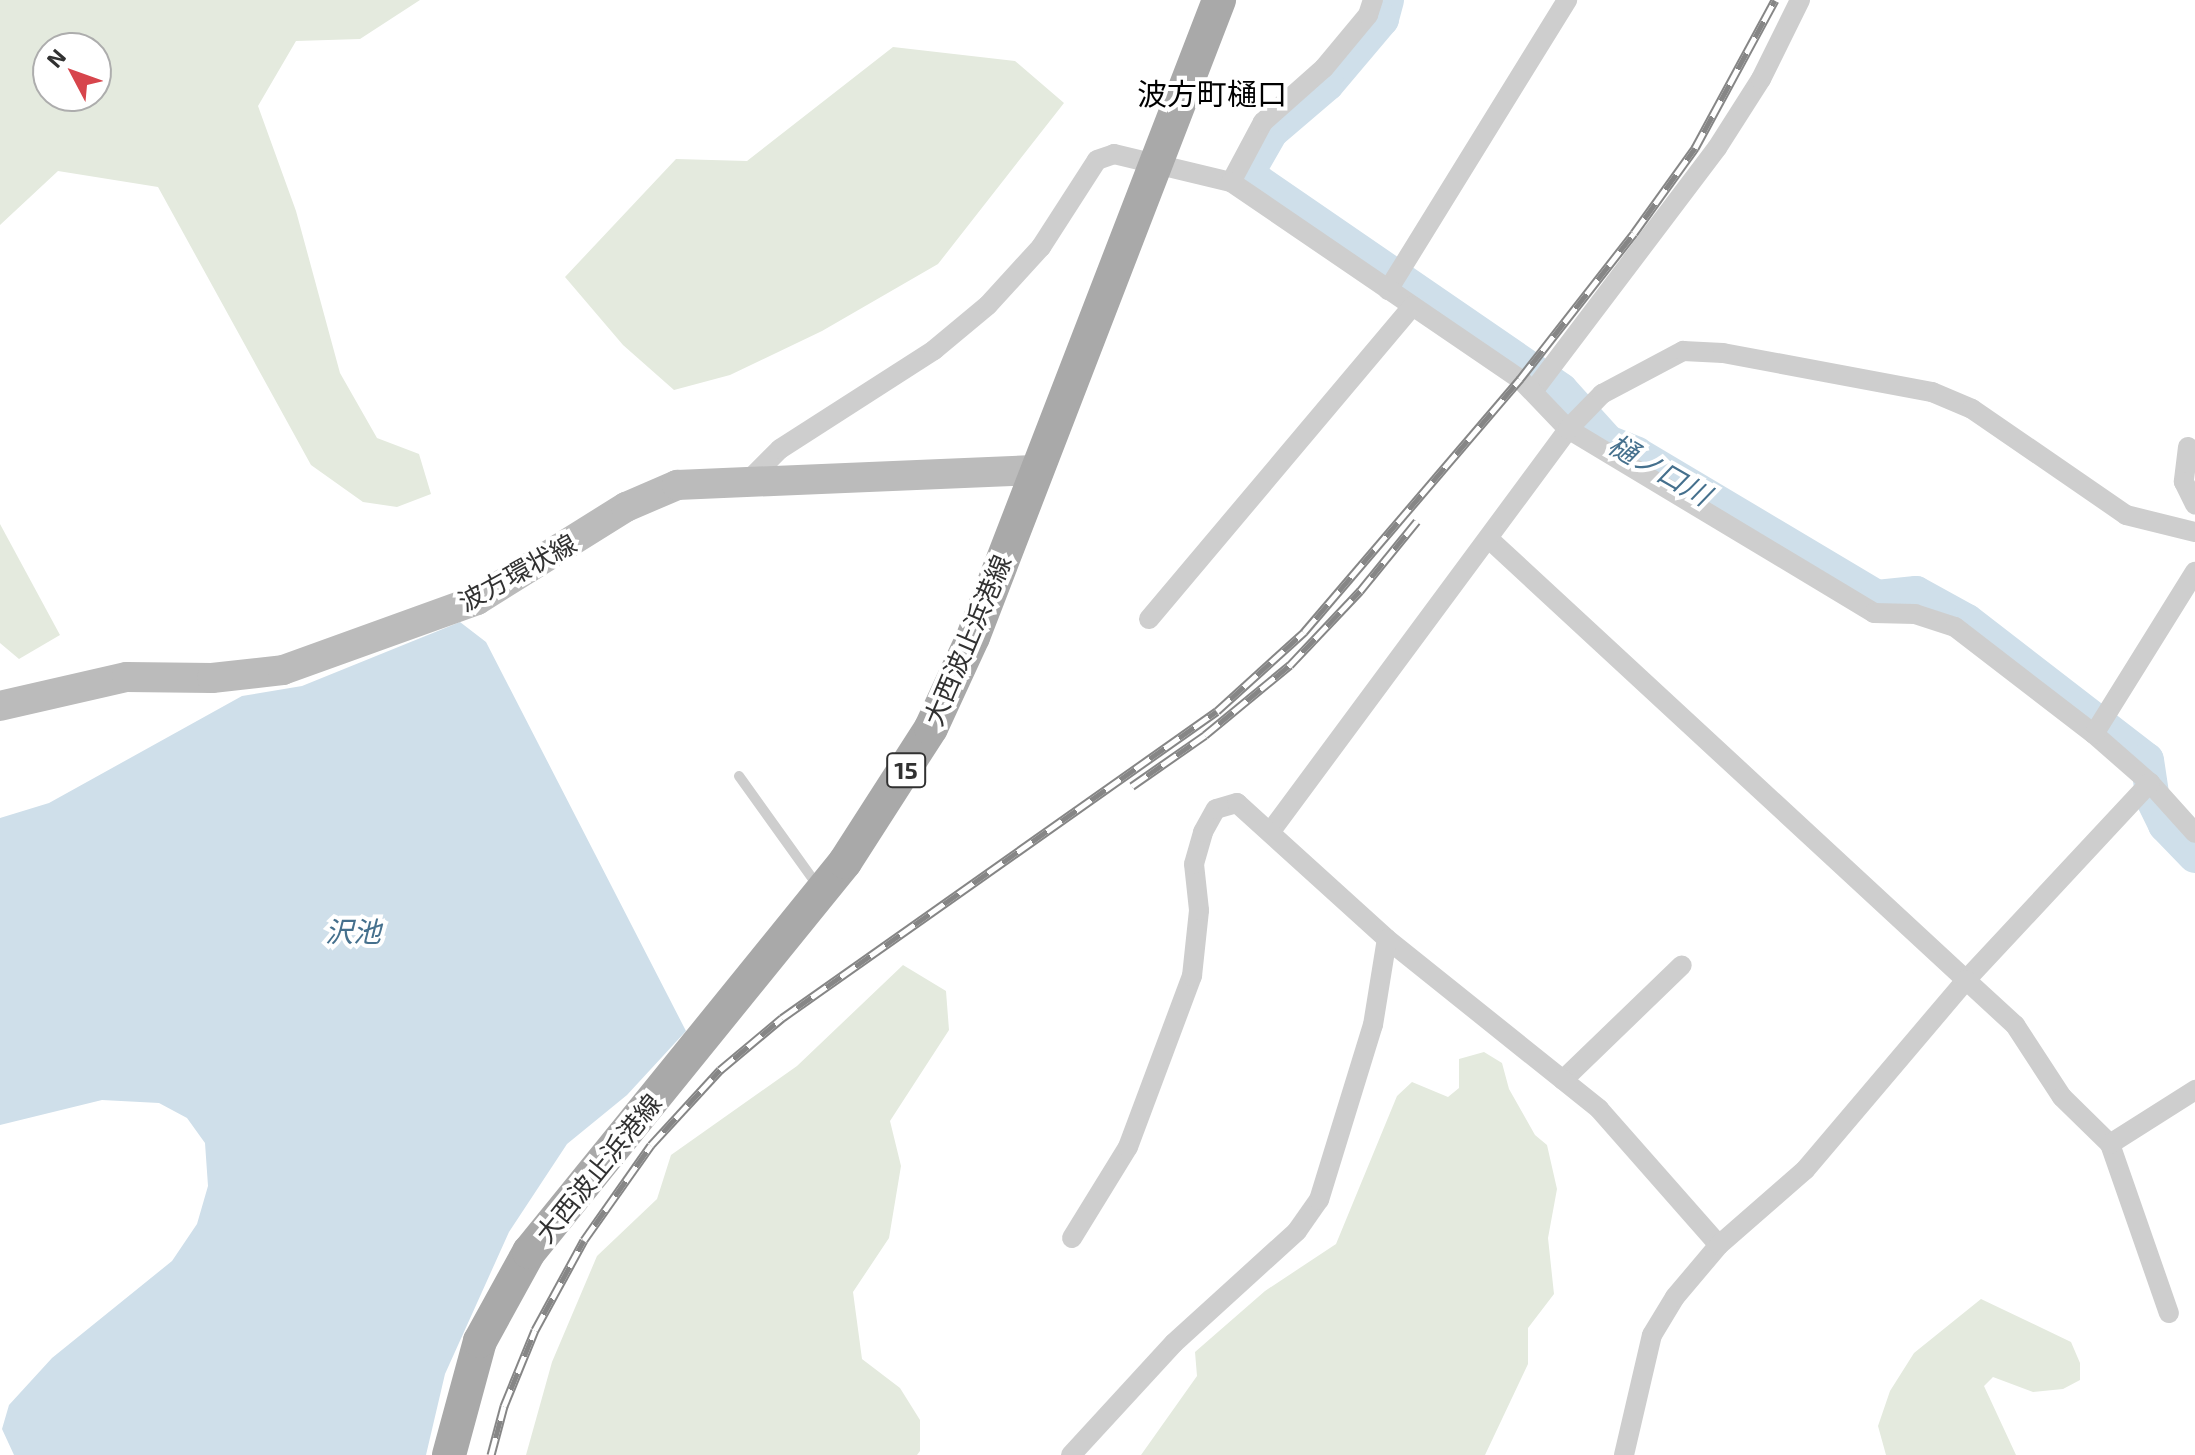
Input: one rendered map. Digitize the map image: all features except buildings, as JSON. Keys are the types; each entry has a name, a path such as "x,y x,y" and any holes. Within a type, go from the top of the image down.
{"main road":[{"name":"大西波止浜港線","path":"449,1455 480,1341 529,1252 822,893 888,801 931,728 973,637 1034,470 1219,0"},
{"name":"波方環状線","path":"3,701 127,677 212,678 283,670 477,600 626,507 664,491 750,479 1034,470"}],"street":[{"path":"1231,182 1263,122 1324,68 1368,15 1373,0"},
{"path":"1388,290 1567,0"},
{"path":"1534,390 1717,148 1761,79 1800,0"},
{"path":"750,479 780,449 924,357 988,305 1041,247 1097,160 1114,154 1231,182 1534,390 1568,429 1874,613 1915,614 1955,627 2094,734 2150,783 2195,833"},
{"path":"1149,619 1413,306"},
{"path":"1271,831 1568,429 1602,394 1643,368 1683,351 1723,353 1932,392 1972,409 2126,515 2195,532"},
{"path":"2188,447 2184,482 2195,505"},
{"path":"1489,539 2015,1025 2062,1097 2110,1144 2169,1313"},
{"path":"2094,734 2195,572"},
{"path":"1624,1455 1652,1335 1675,1297 1719,1245 1805,1170 1966,980 2150,783"},
{"path":"1072,1238 1128,1147 1192,976 1199,910 1194,864 1203,832 1216,809 1237,803 1387,939 1599,1109 1719,1245"},
{"path":"1071,1455 1174,1343 1297,1231 1319,1200 1373,1025 1387,939"},
{"path":"1563,1080 1682,965"},
{"path":"2110,1144 2195,1090"}],"lane":[{"path":"739,776 822,893"}],"shaded area":[{"path":"0,0 420,0 360,39 296,41 258,106 296,211 340,373 377,438 419,454 431,494 397,507 363,502 311,465 158,187 58,171 0,225"},
{"path":"893,47 1015,61 1064,103 938,264 822,331 730,375 674,390 623,345 565,277 676,159 747,161"},
{"path":"0,524 60,635 19,659 0,643"},
{"path":"903,965 946,991 949,1030 890,1121 901,1166 889,1238 853,1292 862,1359 900,1388 920,1420 920,1451 917,1455 526,1455 552,1362 597,1256 657,1199 671,1155 797,1066"},
{"path":"1484,1052 1502,1063 1509,1089 1535,1135 1547,1145 1557,1189 1548,1238 1554,1294 1528,1328 1528,1364 1485,1455 1141,1455 1197,1376 1195,1352 1265,1291 1336,1244 1397,1096 1412,1082 1448,1097 1459,1088 1459,1059"},
{"path":"1981,1299 2071,1342 2080,1363 2080,1380 2063,1389 2033,1392 1993,1377 1984,1386 2016,1455 1886,1455 1878,1426 1890,1391 1914,1353"}],"water":[{"name":"沢池","path":"460,622 486,642 686,1031 627,1095 567,1144 509,1232 445,1374 426,1455 14,1455 2,1429 9,1405 52,1358 172,1261 197,1224 208,1186 205,1143 187,1118 159,1103 102,1100 0,1125 0,818 49,803 242,696 302,686"}],"waterway":[{"name":"樋ノ口川","path":"1387,0 1382,19 1327,84 1271,132 1247,174 1561,390 1608,442 1637,454 1877,597 1916,593 1967,621 2147,760 2153,800 2165,825 2195,856"}],"railway":[{"path":"491,1455 504,1406 535,1330 584,1240 651,1145 720,1070 782,1018 1217,711 1304,632 1520,379 1634,233 1695,148 1775,0"},
{"path":"1132,786 1205,735 1290,665 1360,591 1417,521"}],"district":[{"name":"波方町樋口","path":"1212,93"}]}
